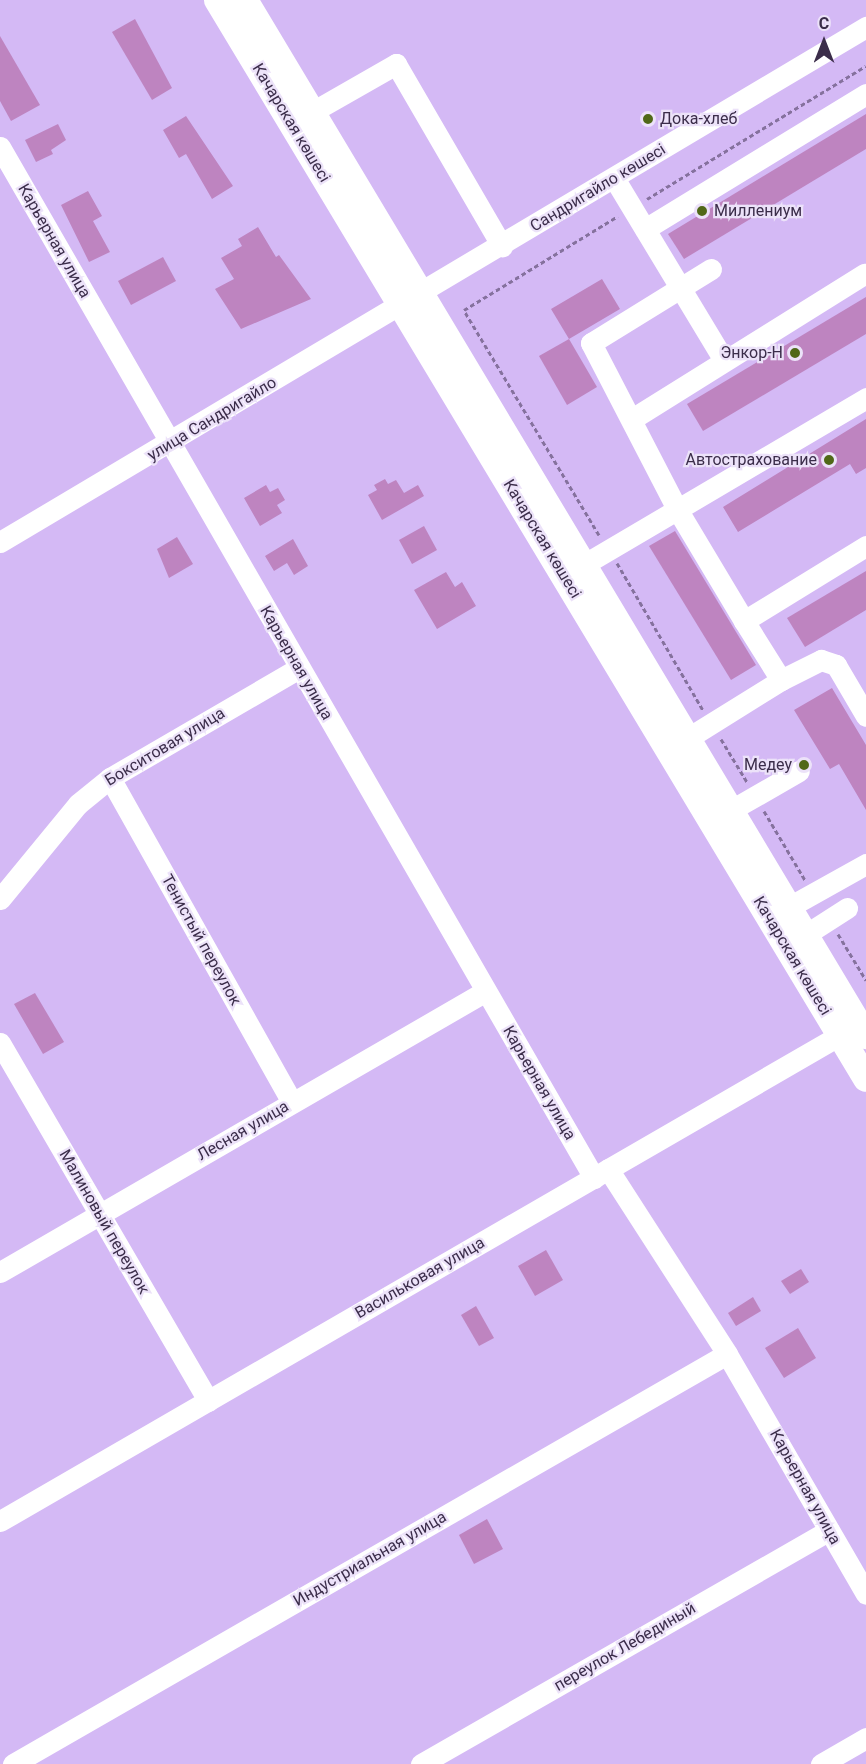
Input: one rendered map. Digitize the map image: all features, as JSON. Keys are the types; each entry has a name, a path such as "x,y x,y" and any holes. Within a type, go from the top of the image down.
{"main road":[{"name":"Качарская көшесі","path":"231,2 312,112 412,299"},
{"name":"Качарская көшесі","path":"231,2 728,820 789,907 866,1036"},
{"name":"Качарская көшесі","path":"501,448 583,565 688,738 840,1035 866,1079"}],"street":[{"name":"Сандригайло көшесі","path":"412,299 866,27"},
{"path":"312,112 396,64 502,246"},
{"path":"645,229 866,94"},
{"name":"Карьерная улица","path":"0,147 486,991 601,1174 728,1354 866,1594"},
{"path":"614,178 723,359"},
{"path":"711,269 591,343 677,509 781,680"},
{"path":"632,419 723,359 864,274"},
{"name":"улица Сандригайло","path":"0,542 412,299"},
{"path":"583,565 866,398"},
{"path":"744,621 866,546"},
{"path":"688,738 781,680 829,660 836,665 866,716"},
{"name":"Бокситовая улица","path":"0,899 78,804 110,778 299,668"},
{"path":"728,820 799,771"},
{"name":"Тенистый переулок","path":"110,778 292,1102"},
{"path":"789,907 866,864"},
{"path":"806,934 847,908"},
{"name":"Лесная улица","path":"0,1272 486,991"},
{"name":"Васильковая улица","path":"0,1521 840,1035"},
{"name":"Малиновый переулок","path":"0,1043 208,1401"},
{"name":"Индустриальная улица","path":"13,1764 728,1354"},
{"name":"переулок Лебединый","path":"421,1764 829,1530"},
{"path":"821,1764 865,1739"}],"building":[{"path":"135,19 172,88 152,100 112,32"},
{"path":"0,36 40,105 11,121 0,101"},
{"path":"866,114 866,149 684,259 668,234"},
{"path":"186,116 233,186 212,199 186,154 179,158 163,130"},
{"path":"58,124 66,140 51,150 53,154 36,162 25,140"},
{"path":"88,191 102,216 93,221 110,252 89,262 61,205"},
{"path":"258,227 276,257 279,255 311,299 241,329 215,289 234,279 221,258 242,246 238,239"},
{"path":"163,257 176,281 131,305 118,281"},
{"path":"602,279 620,309 569,339 551,309"},
{"path":"866,297 866,334 703,431 687,404"},
{"path":"569,339 597,387 567,405 539,356"},
{"path":"866,419 866,468 856,474 850,464 738,532 723,507"},
{"path":"385,479 388,484 396,480 404,493 418,485 424,496 382,520 368,495 377,490 374,485"},
{"path":"266,485 270,492 278,488 285,500 277,505 282,513 260,526 244,498"},
{"path":"424,526 437,550 412,564 399,540"},
{"path":"675,531 756,665 731,680 649,546"},
{"path":"177,537 193,564 169,578 157,549"},
{"path":"293,539 308,566 294,575 287,563 274,571 265,556"},
{"path":"866,571 866,610 805,647 787,618"},
{"path":"446,572 455,587 462,582 476,606 437,629 414,590"},
{"path":"832,688 866,745 866,810 839,764 830,769 794,710"},
{"path":"35,993 64,1042 43,1054 14,1004"},
{"path":"546,1250 563,1280 535,1296 518,1266"},
{"path":"801,1269 809,1282 790,1294 781,1281"},
{"path":"753,1297 761,1311 736,1326 728,1313"},
{"path":"476,1306 494,1338 479,1346 461,1315"},
{"path":"798,1328 816,1358 784,1378 765,1348"},
{"path":"487,1519 503,1549 474,1564 459,1535"}],"place":[{"name":"Дока-хлеб","path":"648,119"},
{"name":"Миллениум","path":"702,211"},
{"name":"Энкор-Н","path":"795,353"},
{"name":"Автострахование","path":"829,460"},
{"name":"Медеу","path":"804,765"}]}
